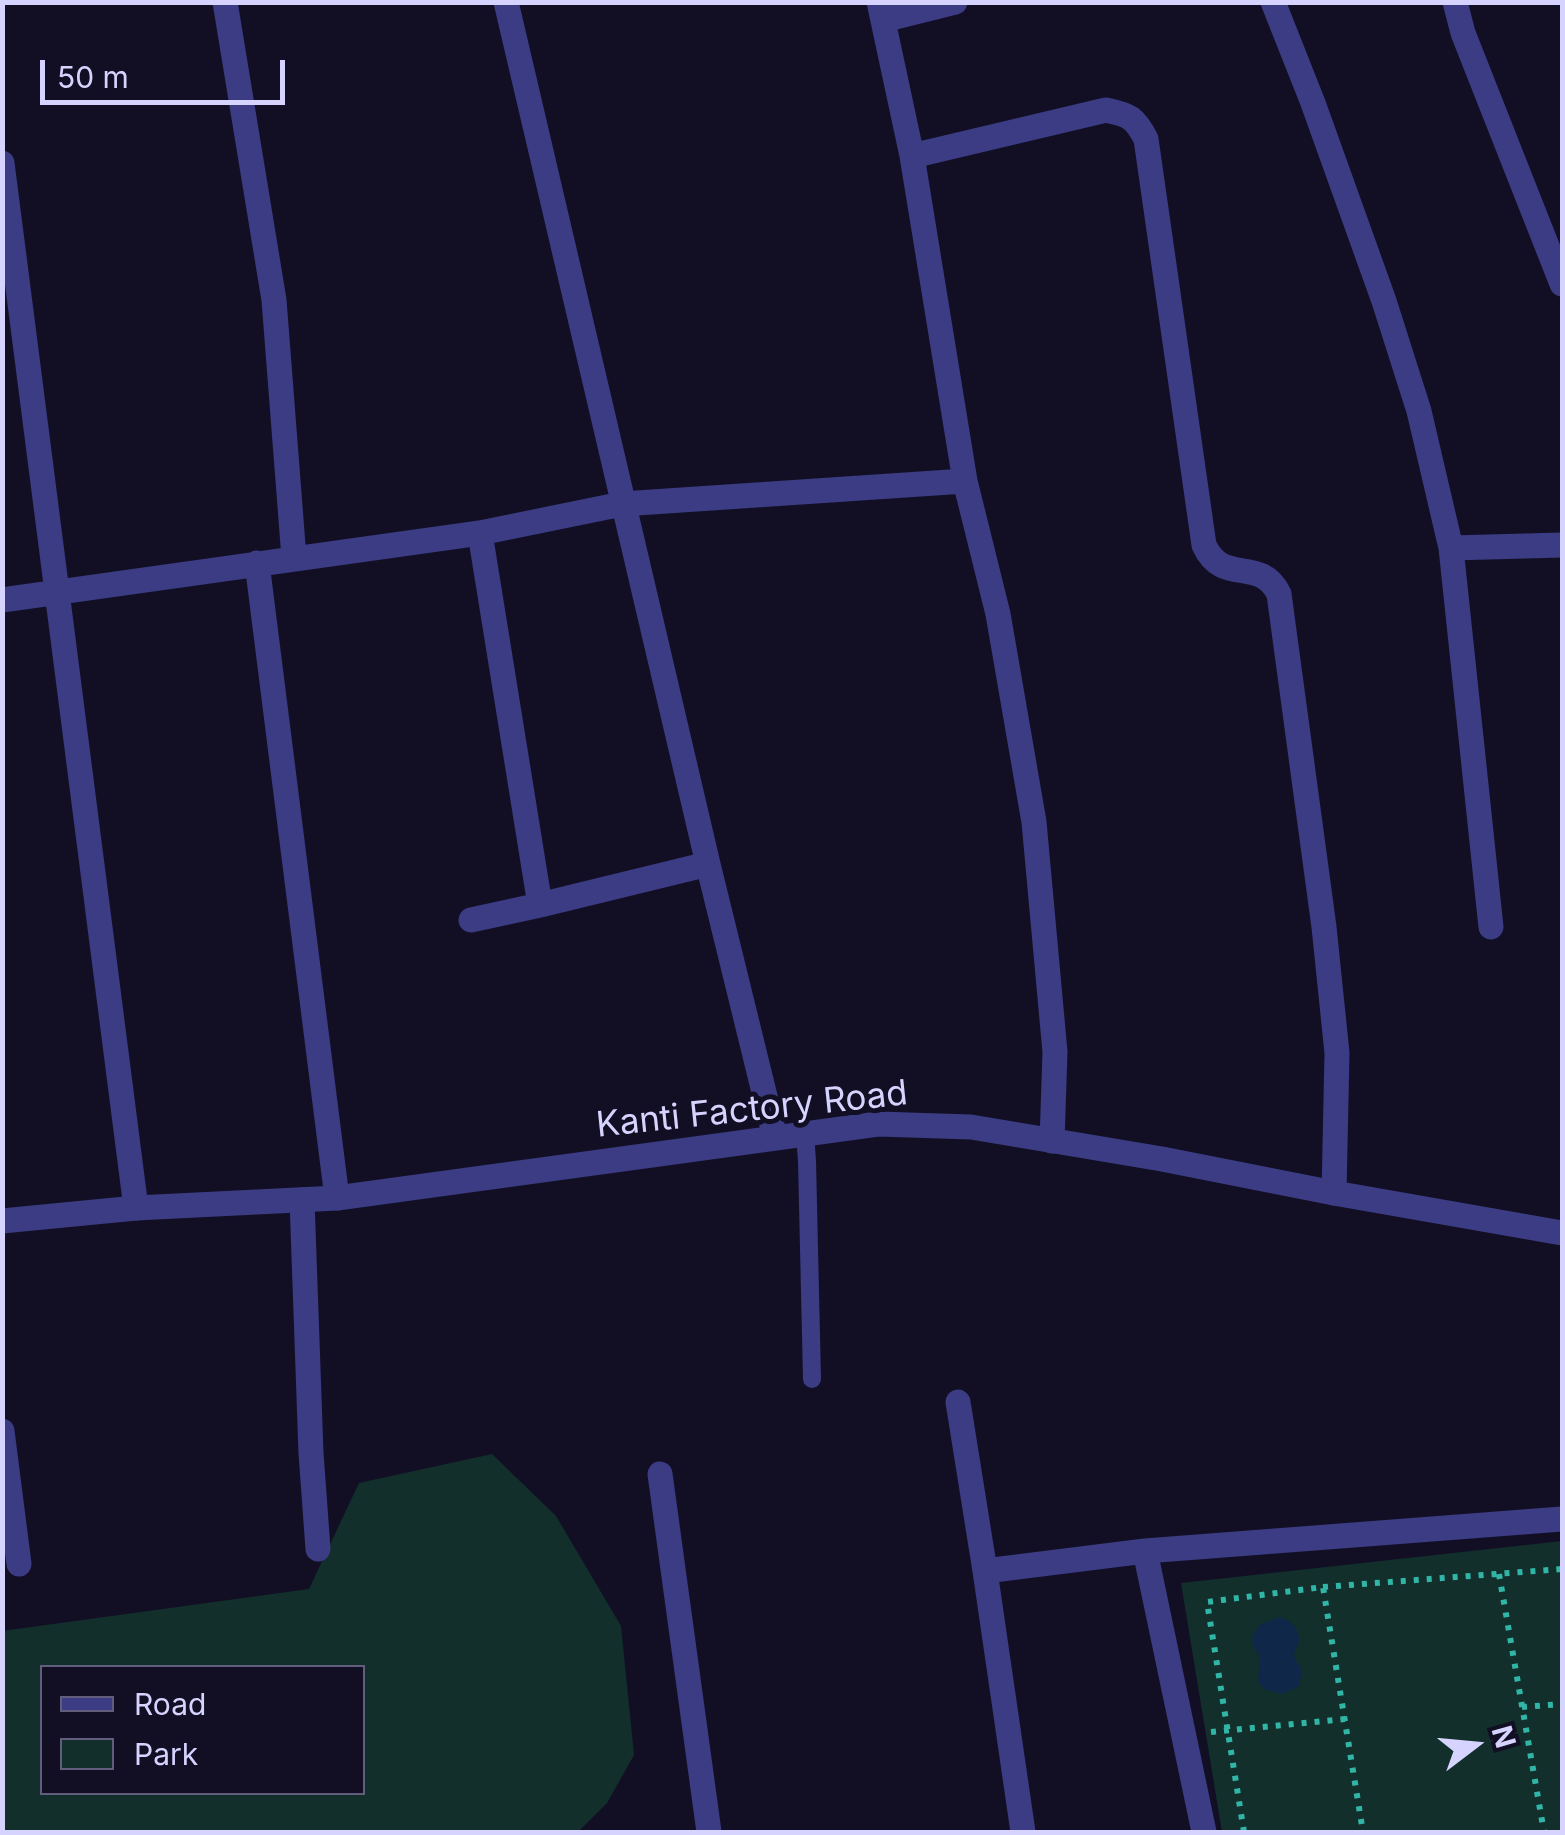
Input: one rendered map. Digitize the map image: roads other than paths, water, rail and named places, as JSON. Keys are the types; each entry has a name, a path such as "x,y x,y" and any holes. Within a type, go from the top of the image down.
{"street":[{"path":"225,2 274,300 294,558"},
{"path":"506,2 775,1138"},
{"path":"955,2 881,11 912,156 965,481 998,614 1034,822 1054,1052 1052,1141"},
{"path":"1273,2 1313,102 1420,411 1451,548 1491,926"},
{"path":"1455,2 1463,34 1562,284"},
{"path":"912,156 1106,110 1136,121 1146,139 1204,545 1210,558 1220,566 1273,580 1280,594 1338,1053 1334,1193"},
{"path":"2,163 136,1208"},
{"path":"2,600 480,534 622,504 965,481"},
{"path":"480,534 540,904"},
{"path":"1451,548 1562,545"},
{"path":"256,564 337,1198"},
{"path":"471,920 708,864"},
{"name":"Kanti Factory Road","path":"2,1221 136,1208 337,1198 878,1124 970,1127 1562,1233"},
{"path":"302,1200 318,1549"},
{"path":"958,1402 1024,1832"},
{"path":"2,1431 19,1564"},
{"path":"660,1474 709,1832"},
{"path":"984,1571 1145,1552 1562,1519"},
{"path":"1145,1552 1204,1832"}],"lane":[{"path":"805,1134 812,1379"}],"water":[{"path":"1280,1617 1297,1632 1300,1641 1294,1656 1302,1670 1299,1686 1282,1694 1264,1689 1258,1681 1260,1657 1252,1644 1259,1625"}]}
